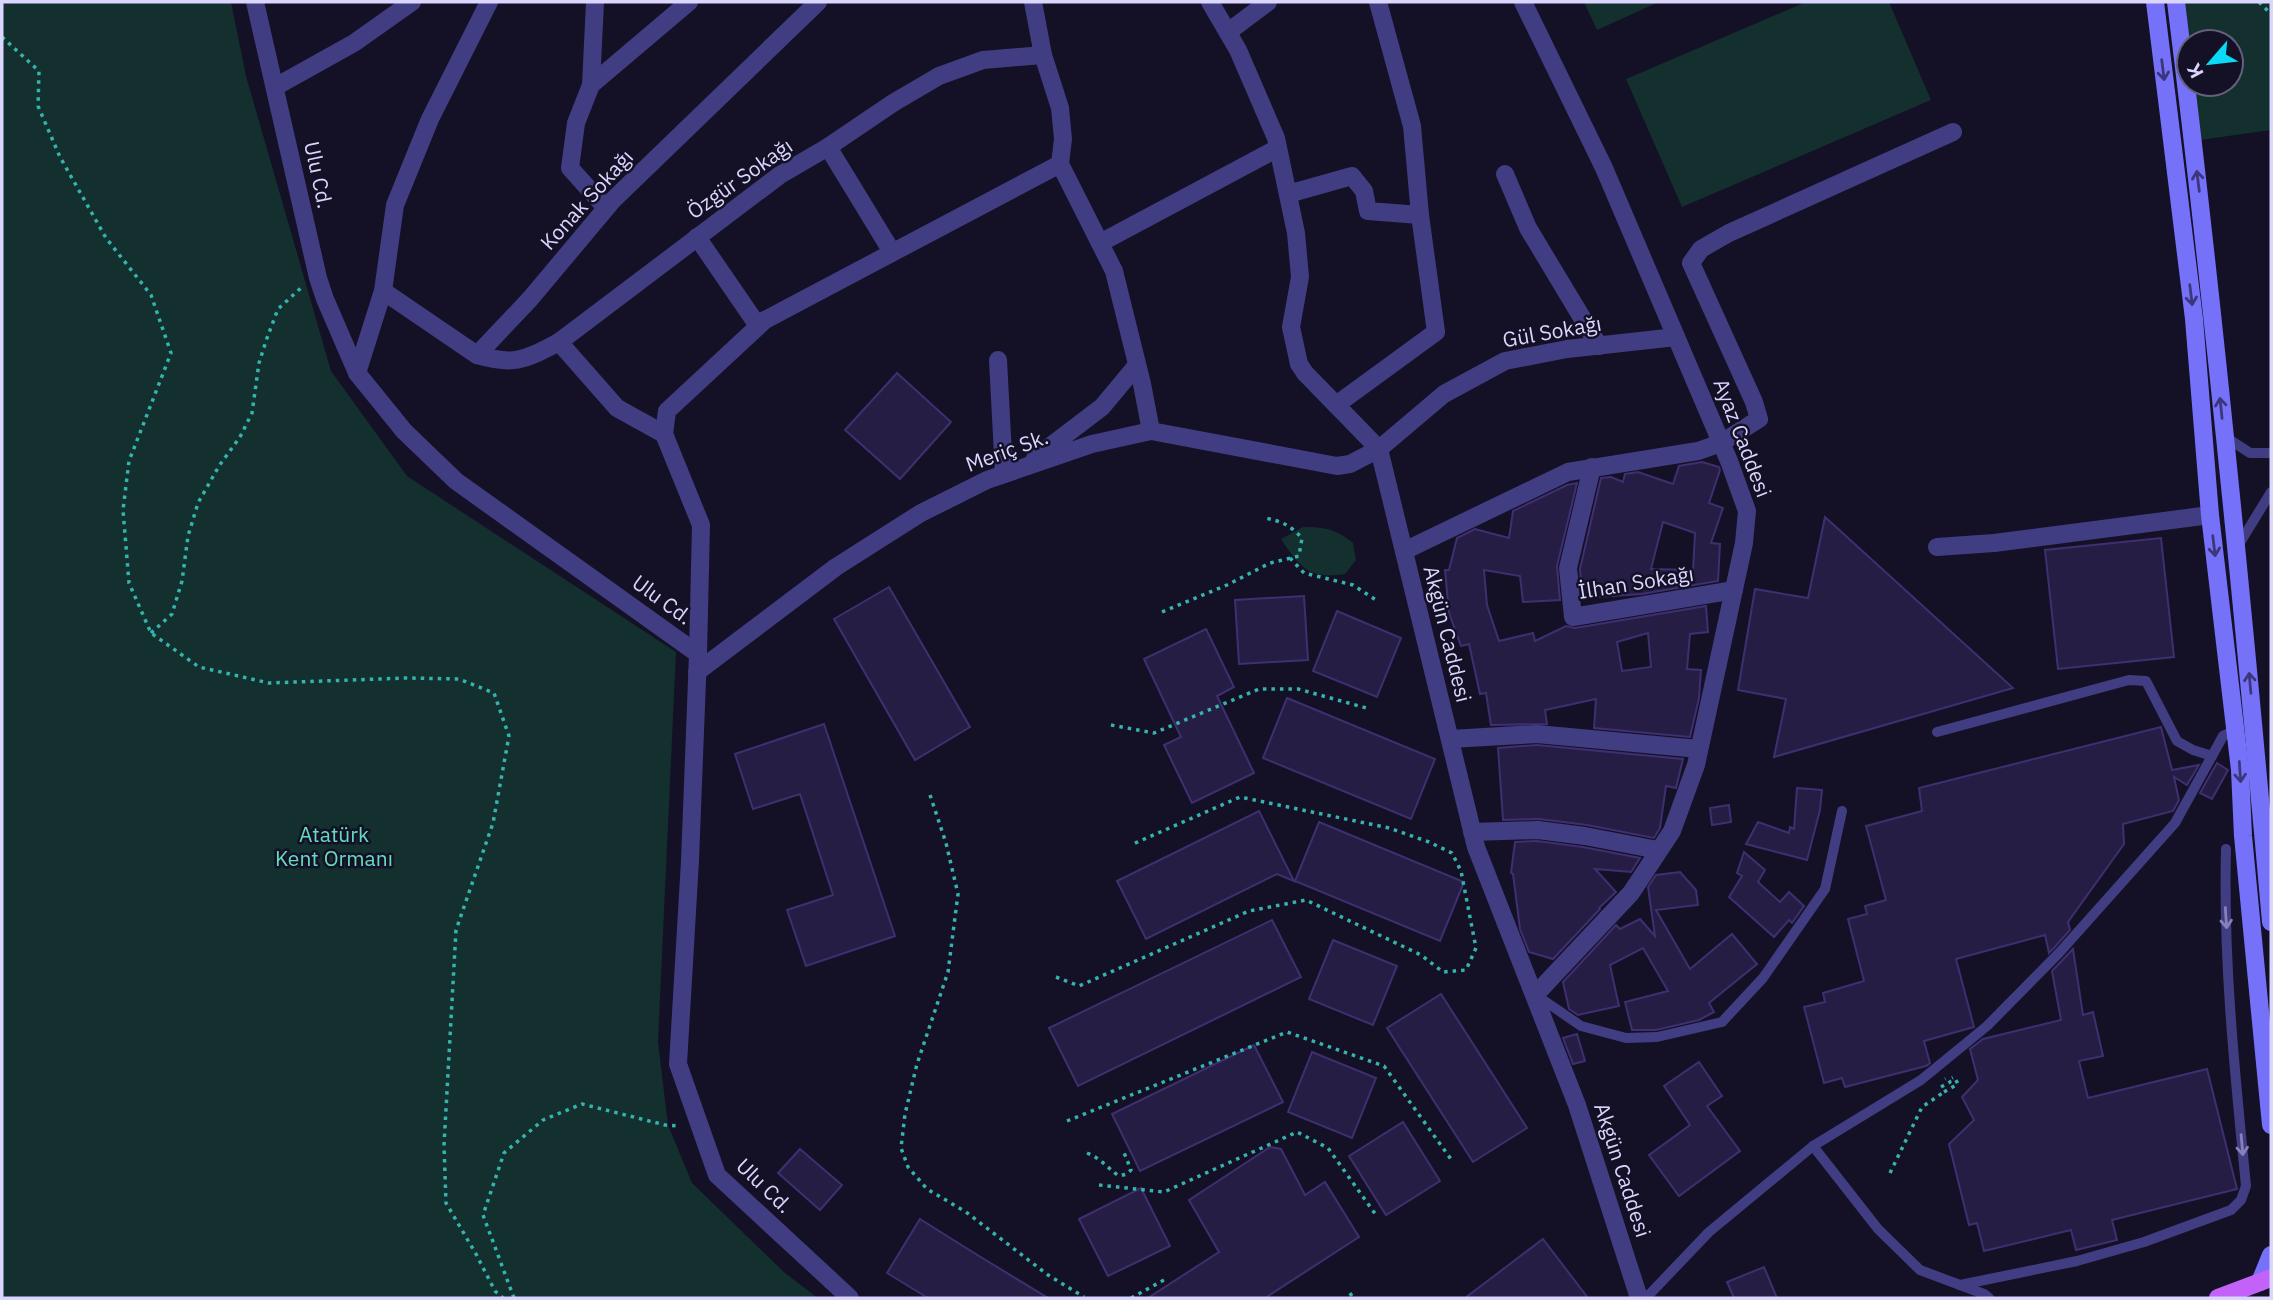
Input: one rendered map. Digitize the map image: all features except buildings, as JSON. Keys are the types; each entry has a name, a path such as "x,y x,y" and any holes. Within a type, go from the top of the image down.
{"main road":[{"path":"2155,2 2194,319 2210,514 2240,770 2243,836 2271,1125"},
{"path":"2176,2 2199,191 2271,922"},
{"path":"2218,1298 2266,1280 2271,1255"}],"street":[{"name":"Ulu Cd.","path":"255,2 318,278 357,373 404,430 456,481 698,654 690,862 678,1064 717,1175 850,1298"},
{"path":"275,87 354,43 412,2"},
{"path":"357,373 383,291 396,205 430,119 489,2"},
{"path":"595,2 591,85 576,123 570,168 606,208"},
{"path":"591,85 689,2"},
{"name":"Konak Sokağı","path":"477,355 530,299 606,208 818,2"},
{"path":"1033,2 1043,55 1060,108 1063,139 1060,164 1114,271 1151,431"},
{"path":"1210,2 1244,62 1276,138 1296,233 1300,277 1291,327 1299,364 1379,449"},
{"path":"1228,32 1268,2"},
{"path":"1336,405 1436,332 1420,215 1412,126 1378,2"},
{"name":"Ayaz Caddesi","path":"1523,2 1604,168 1721,443 1747,511 1744,543 1696,765 1672,831 1631,893 1535,995"},
{"name":"Özgür Sokağı","path":"477,355 514,362 532,356 559,341 780,175 939,76 983,60 1043,55"},
{"path":"1404,551 1568,471 1698,451 1721,443 1759,419 1754,402 1691,263 1701,249 1729,233 1953,132"},
{"path":"828,147 892,252"},
{"path":"1100,243 1278,148"},
{"path":"698,654 701,525 664,434 667,411 765,320 1060,164"},
{"path":"1505,174 1528,228 1599,346"},
{"path":"1288,194 1352,176 1364,191 1368,211 1420,215"},
{"path":"697,237 758,326"},
{"path":"383,291 477,355"},
{"name":"Gül Sokağı","path":"1379,449 1444,394 1505,361 1567,349 1676,337"},
{"path":"559,341 617,408 664,434"},
{"path":"998,359 1013,471 1102,407 1137,365"},
{"name":"Meriç Sk.","path":"698,672 836,566 921,513 987,480 1092,444 1151,431 1337,466 1350,464 1379,449"},
{"name":"Akgün Caddesi","path":"1379,449 1476,847 1577,1105 1639,1298"},
{"name":"İlhan Sokağı","path":"1592,467 1567,568 1573,617 1734,590"},
{"path":"1937,547 1994,543 2210,514"},
{"path":"1450,738 1537,734 1699,749"},
{"path":"1472,832 1538,830 1658,850"}],"lane":[{"path":"2224,436 2250,453 2271,453"},
{"path":"2236,550 2271,492"},
{"path":"1937,732 2129,680 2146,681 2177,741 2193,750 2212,755"},
{"path":"1646,1298 1709,1232 1813,1146 1921,1080 1987,1026 2059,953 2175,823 2223,736 2235,730"},
{"path":"1535,995 1581,1026 1626,1038 1657,1037 1722,1022 1763,978 1825,889 1842,811"},
{"path":"1960,1285 2077,1261 2144,1242 2231,1210 2241,1200 2246,1186 2235,1075 2225,901 2226,849"},
{"path":"1813,1146 1878,1229 1920,1270 1989,1298"}],"path":[{"path":"2259,2 2271,14"},
{"path":"2,37 39,71 38,106 60,158 106,239 151,295 172,353 129,461 123,510 129,583 151,633 199,667 269,683 406,678 460,679 494,693 509,736 493,824 456,930 444,1145 446,1203 495,1291 503,1298"},
{"path":"151,633 172,614 182,581 188,536 198,503 219,466 240,438 252,413 259,363 278,309 301,287 318,278"},
{"path":"1162,612 1270,564 1299,556 1301,538 1284,522 1265,517"},
{"path":"1290,558 1304,573 1353,584 1376,600"},
{"path":"1111,725 1154,733 1259,689 1298,689 1370,709"},
{"path":"930,795 946,843 958,894 948,972 917,1064 905,1114 901,1148 908,1167 927,1189 966,1212 1048,1275 1084,1297"},
{"path":"1056,977 1079,986 1249,911 1306,900 1421,955 1443,972 1466,970 1476,948 1461,872 1452,853 1390,828 1240,797 1133,844"},
{"path":"1067,1121 1287,1032 1384,1066 1453,1162"},
{"path":"1890,1173 1922,1107 1958,1084 1954,1077 1952,1078"},
{"path":"1941,1087 1944,1092"},
{"path":"514,1298 483,1215 504,1153 543,1120 582,1104 666,1125"},
{"path":"1099,1185 1164,1192 1297,1132 1328,1148 1376,1215"},
{"path":"1087,1153 1101,1158 1119,1176 1131,1170 1123,1150"},
{"path":"1131,1298 1164,1280"},
{"path":"1350,1293 1353,1298"}],"green space":[{"name":"Atatürk Kent Ormanı","path":"2,2 231,2 246,76 331,371 407,476 676,652 658,1042 668,1125 692,1183 785,1273 818,1298 2,1298"},
{"path":"1584,2 1659,2 1597,30"},
{"path":"1806,2 1889,2 1931,100 1682,207 1626,79"},
{"path":"2177,2 2271,2 2271,130 2200,140 2193,98 2245,98 2245,28 2185,28"},
{"path":"1303,527 1330,530 1353,543 1356,560 1345,574 1314,573 1300,564 1281,539"}]}
